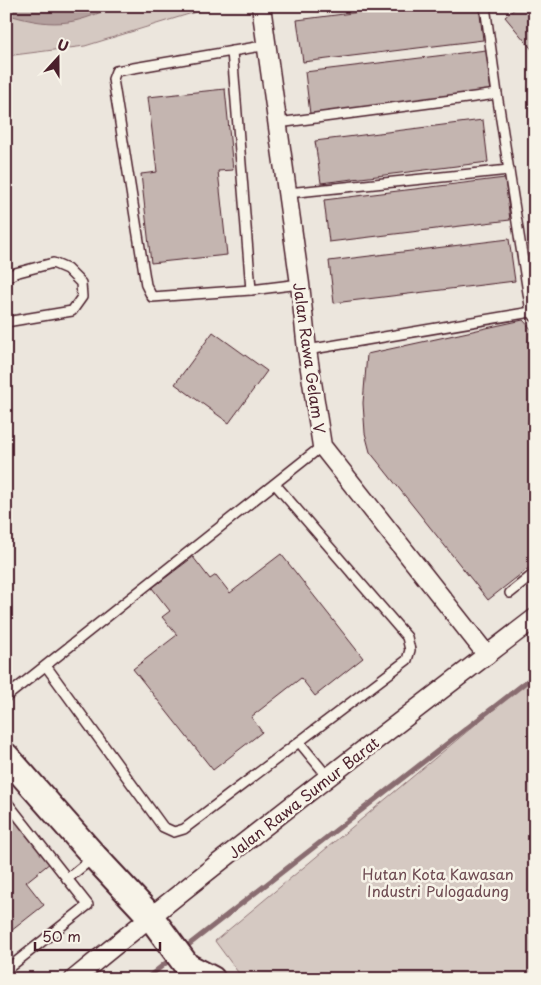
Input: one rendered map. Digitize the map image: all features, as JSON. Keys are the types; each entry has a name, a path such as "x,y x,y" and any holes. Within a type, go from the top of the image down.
{"street":[{"name":"Jalan Rawa Gelam V","path":"261,6 288,193 307,350 322,446 487,655"},
{"name":"Jalan Rawa Sumur Barat","path":"74,979 157,926 328,777 535,618"},
{"path":"6,756 157,926 185,968 212,979"}],"lane":[{"path":"307,350 533,314 508,170 485,6"},
{"path":"268,45 116,70 113,78 146,285 152,297 251,290 300,284"},
{"path":"232,51 251,290"},
{"path":"278,123 497,94"},
{"path":"288,193 508,170"},
{"path":"6,278 53,263 67,269 81,283 82,297 72,311 6,322"},
{"path":"6,697 322,446"},
{"path":"46,666 163,827 174,832 184,829 407,660 410,650 407,637 275,484"},
{"path":"510,593 535,573"},
{"path":"299,742 328,777"},
{"path":"6,801 88,905 6,970"},
{"path":"67,879 95,857"}],"green space":[{"path":"6,6 215,6 85,46 6,56"},
{"name":"Hutan Kota Kawasan Industri Pulogadung","path":"535,675 535,979 243,979 215,941"}],"shaded area":[{"path":"6,6 113,6 86,18 61,23 48,23 6,14"}],"building":[{"path":"406,6 479,6 483,40 303,62 297,20"},
{"path":"518,6 535,6 535,53 505,17"},
{"path":"486,50 491,92 310,114 305,72"},
{"path":"225,89 233,170 218,171 227,255 151,263 141,174 157,172 148,97"},
{"path":"483,120 488,162 321,183 315,141"},
{"path":"505,178 510,220 329,242 324,200"},
{"path":"509,239 515,281 334,303 329,261"},
{"path":"523,320 535,333 535,563 488,600 370,452 365,433 363,403 367,354"},
{"path":"213,332 267,371 229,423 175,384"},
{"path":"281,554 363,658 315,696 301,678 251,717 262,732 213,770 133,669 177,635 162,617 170,611 152,588 193,557 210,579 216,575 230,593"},
{"path":"6,807 50,863 26,882 44,905 6,935"}],"waterway":[{"path":"182,950 535,675"},
{"path":"146,979 172,958"}]}
